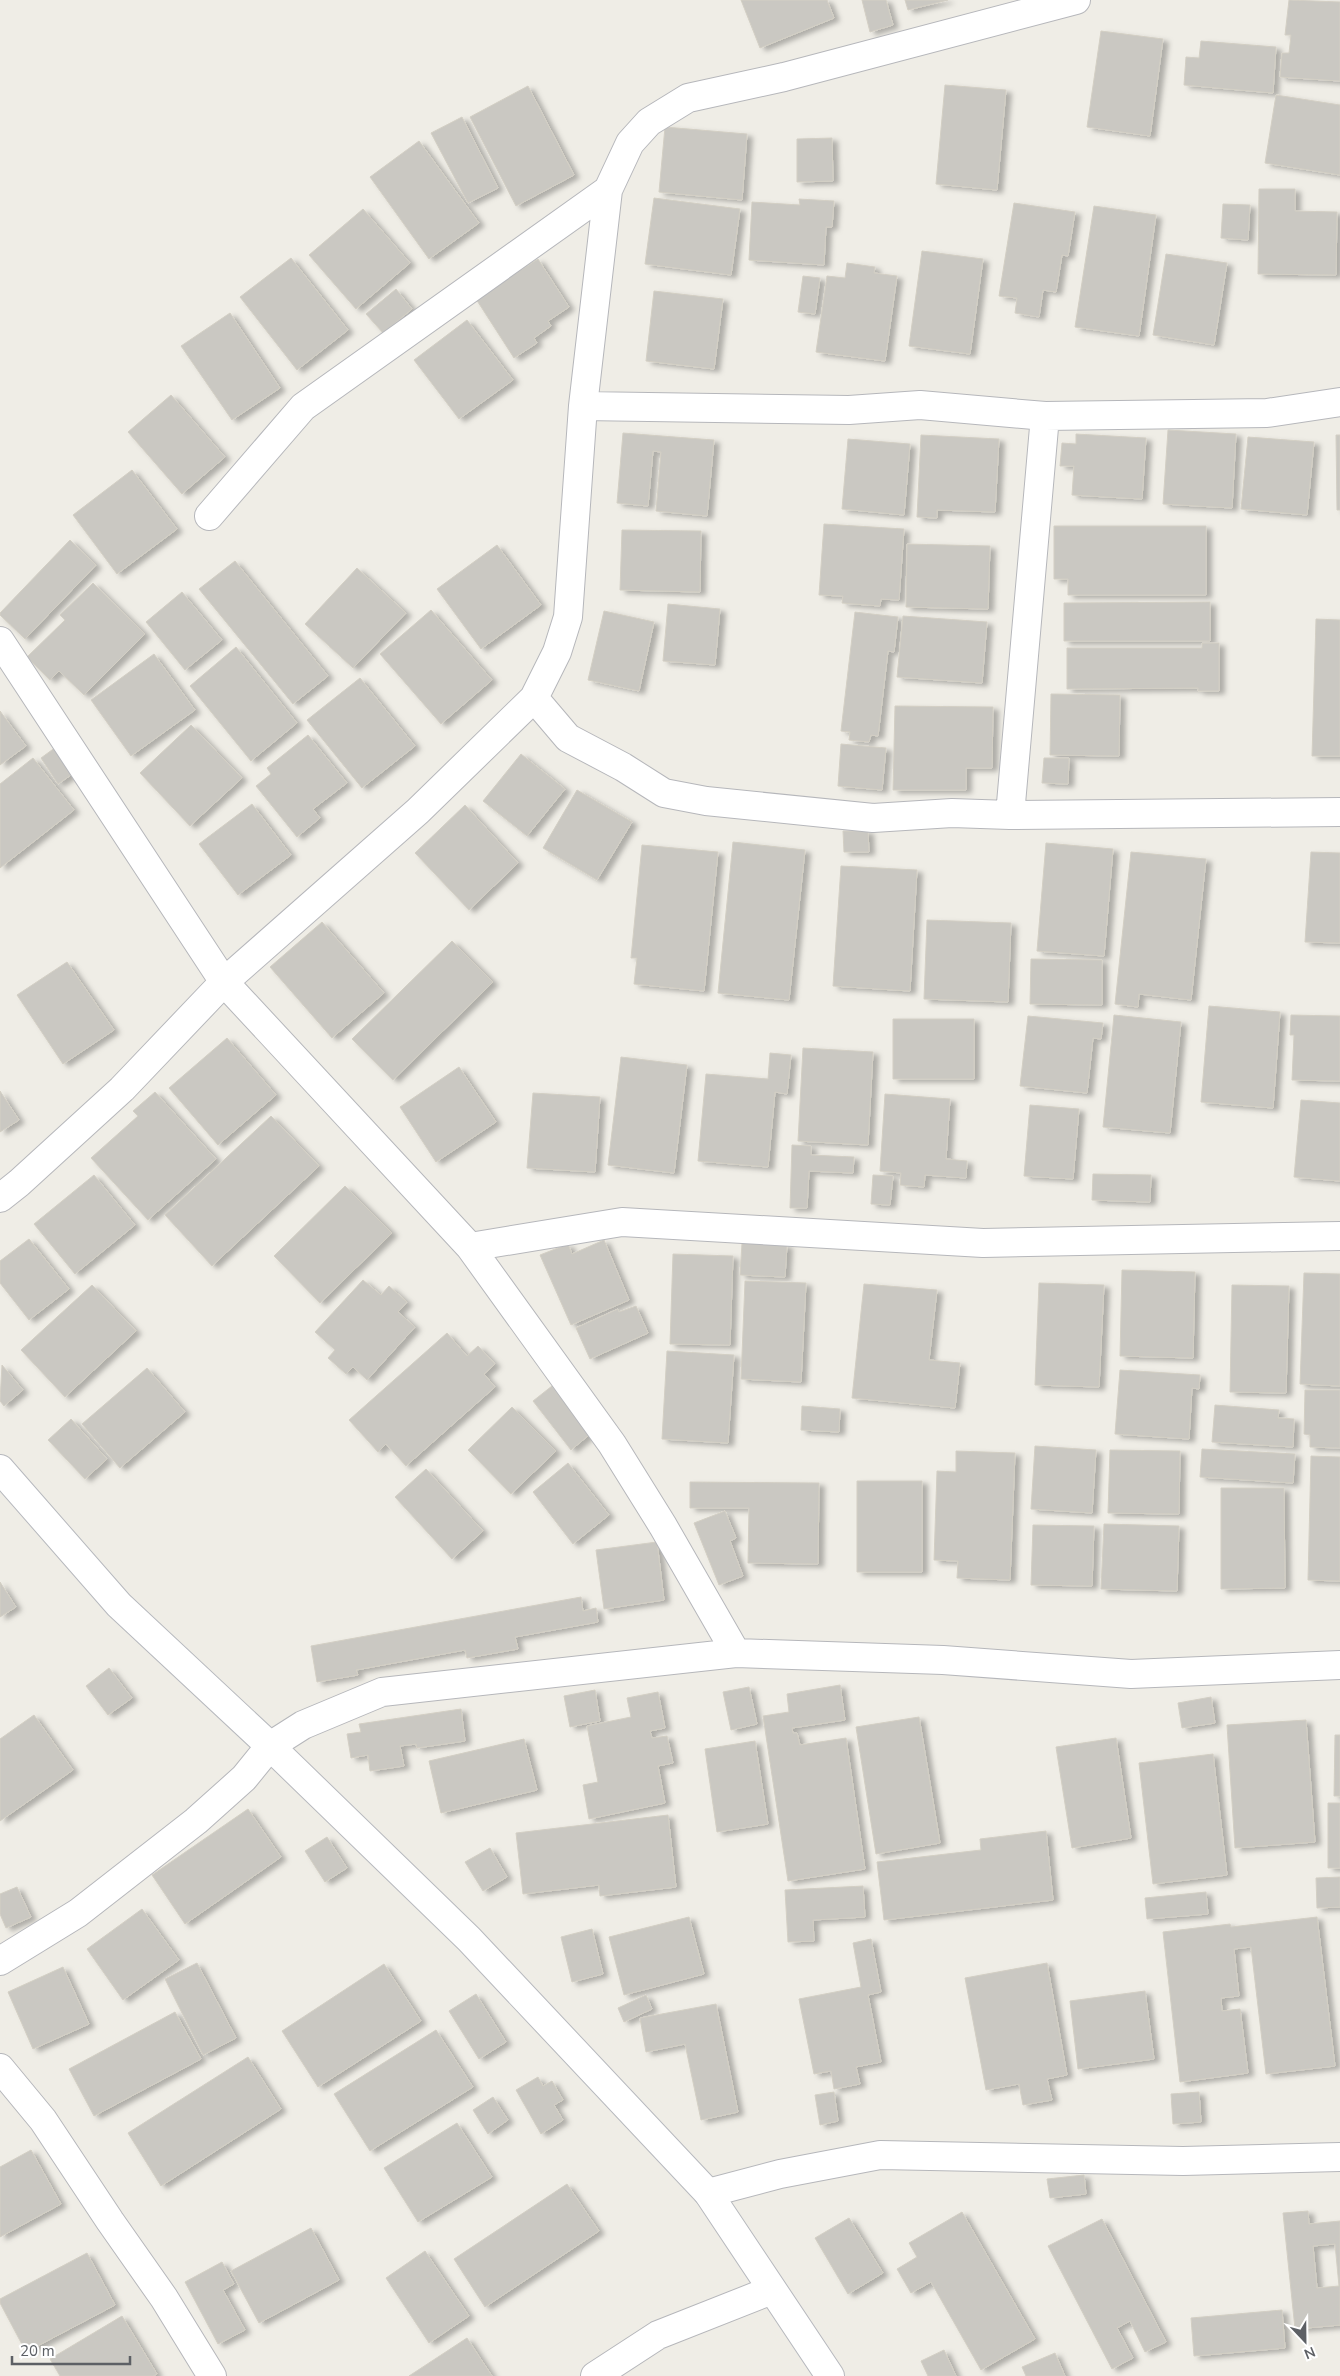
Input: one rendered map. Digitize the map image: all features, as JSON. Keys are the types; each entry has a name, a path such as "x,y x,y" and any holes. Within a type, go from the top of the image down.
{"street":[{"path":"0,1198 20,1183 122,1089 224,982 418,811 534,698 557,652 568,617 583,406 608,190 630,143 649,122 688,98 784,77 1076,0"},
{"path":"209,516 303,407 608,190"},
{"path":"583,406 849,410 920,406 1044,416 1267,413 1340,402"},
{"path":"1010,815 1044,416"},
{"path":"0,641 224,982 470,1247 612,1444 663,1526 736,1653"},
{"path":"534,698 568,738 623,767 664,793 715,802 873,818 952,813 1010,815 1340,812"},
{"path":"470,1247 622,1222 983,1243 1340,1236"},
{"path":"0,1470 120,1605 270,1746 469,1939 708,2193 830,2376"},
{"path":"0,1961 78,1913 196,1821 244,1778 270,1746 303,1725 382,1692 736,1653 943,1660 1131,1674 1340,1665"},
{"path":"0,2068 43,2120 164,2298 212,2376"},
{"path":"708,2193 780,2174 880,2155 1183,2161 1340,2157"},
{"path":"595,2376 658,2335 772,2290"}],"building":[{"path":"741,0 827,0 834,18 760,48"},
{"path":"862,0 886,0 893,25 870,32"},
{"path":"905,0 948,0 908,10"},
{"path":"1289,0 1340,2 1340,81 1280,77 1282,53 1289,53 1291,35 1285,35"},
{"path":"1101,31 1163,39 1150,136 1087,127"},
{"path":"1201,41 1276,47 1273,93 1184,85 1186,57 1199,58"},
{"path":"945,85 1006,90 997,190 936,184"},
{"path":"528,86 574,175 516,206 470,117"},
{"path":"1276,95 1340,105 1340,175 1265,163"},
{"path":"462,117 498,188 468,203 431,133"},
{"path":"665,127 747,134 742,200 659,192"},
{"path":"832,138 833,181 797,182 797,139"},
{"path":"419,141 479,223 429,259 370,177"},
{"path":"1259,189 1295,189 1295,211 1337,212 1336,275 1258,274"},
{"path":"654,198 740,209 731,275 645,264"},
{"path":"799,199 834,201 832,227 826,227 824,265 749,260 752,202 800,205"},
{"path":"1014,203 1075,212 1068,256 1062,255 1056,292 1043,290 1039,317 1015,313 1017,298 999,296"},
{"path":"1223,204 1250,205 1248,240 1221,238"},
{"path":"1094,206 1156,215 1139,336 1075,327"},
{"path":"363,209 410,263 356,309 309,255"},
{"path":"922,251 983,259 970,354 909,346"},
{"path":"1166,254 1227,263 1214,345 1153,335"},
{"path":"291,258 348,330 297,370 240,297"},
{"path":"538,259 569,307 548,321 551,326 534,338 537,343 514,358 476,299"},
{"path":"847,263 875,267 874,273 897,276 885,361 816,352 827,276 845,278"},
{"path":"803,276 820,278 815,314 798,312"},
{"path":"396,289 412,309 383,333 366,314"},
{"path":"654,291 723,299 714,369 646,361"},
{"path":"230,313 280,388 232,420 181,346"},
{"path":"467,320 513,380 459,419 414,360"},
{"path":"171,395 225,457 182,494 128,432"},
{"path":"1168,430 1236,434 1232,508 1163,504"},
{"path":"623,433 714,440 707,516 656,511 661,452 653,451 648,506 617,503"},
{"path":"1076,434 1146,438 1142,499 1072,495 1074,466 1060,466 1062,443 1076,444"},
{"path":"921,435 999,439 995,512 937,510 937,518 917,517"},
{"path":"1336,435 1340,435 1340,510 1337,510"},
{"path":"1248,437 1314,442 1307,515 1241,509"},
{"path":"848,439 910,444 904,515 842,509"},
{"path":"132,470 177,529 117,574 73,515"},
{"path":"824,524 904,529 899,600 881,599 880,606 842,603 843,596 819,595"},
{"path":"1054,526 1206,526 1206,595 1068,595 1068,579 1054,579"},
{"path":"622,530 701,531 700,592 620,590"},
{"path":"70,540 96,565 25,639 0,613"},
{"path":"907,544 990,546 988,609 906,607"},
{"path":"497,545 541,605 481,649 437,589"},
{"path":"235,561 328,676 293,704 199,589"},
{"path":"357,568 406,613 353,668 305,624"},
{"path":"93,583 145,634 84,695 59,671 50,680 27,657 65,620 60,615"},
{"path":"182,592 222,640 185,670 146,622"},
{"path":"1210,602 1210,641 1064,641 1064,603"},
{"path":"668,604 720,609 715,665 663,661"},
{"path":"431,610 492,680 441,724 380,654"},
{"path":"604,611 654,622 639,691 588,680"},
{"path":"855,612 898,617 894,652 888,651 878,736 871,735 869,742 849,740 850,732 841,731"},
{"path":"903,616 987,622 982,683 897,677"},
{"path":"1316,619 1340,620 1340,756 1312,756"},
{"path":"1202,643 1219,643 1219,691 1198,691 1198,688 1067,689 1067,648 1202,648"},
{"path":"236,647 297,723 251,761 190,686"},
{"path":"154,654 195,710 131,756 91,700"},
{"path":"360,678 415,746 362,788 307,720"},
{"path":"1051,694 1120,695 1119,756 1050,755"},
{"path":"895,706 993,707 992,768 966,768 966,790 893,790"},
{"path":"0,711 26,746 0,765"},
{"path":"191,725 242,778 190,826 140,773"},
{"path":"308,735 347,783 313,809 320,818 297,837 256,786 271,774 267,768"},
{"path":"841,744 886,748 882,790 838,786"},
{"path":"56,747 74,773 58,784 41,758"},
{"path":"521,754 565,789 527,836 483,801"},
{"path":"33,758 74,810 0,868 0,784"},
{"path":"1044,758 1069,758 1068,784 1042,783"},
{"path":"577,790 632,822 597,880 543,848"},
{"path":"252,804 291,855 238,895 199,844"},
{"path":"465,805 518,863 469,910 415,853"},
{"path":"843,831 868,831 869,852 844,852"},
{"path":"733,842 805,850 789,1000 718,993"},
{"path":"1046,843 1113,849 1104,956 1037,951"},
{"path":"642,845 718,852 704,991 634,984 637,958 631,958"},
{"path":"1131,852 1206,859 1191,1000 1139,994 1138,1007 1115,1004"},
{"path":"1311,852 1340,853 1340,943 1305,942"},
{"path":"841,866 917,870 910,991 833,986"},
{"path":"927,920 1011,923 1008,1002 924,999"},
{"path":"322,922 384,993 332,1038 270,967"},
{"path":"452,941 493,982 393,1080 352,1039"},
{"path":"1031,959 1102,960 1102,1005 1030,1004"},
{"path":"67,962 114,1030 63,1064 17,995"},
{"path":"1209,1006 1280,1012 1273,1108 1201,1102"},
{"path":"1114,1015 1181,1022 1170,1133 1103,1127"},
{"path":"1291,1015 1340,1016 1340,1081 1292,1080 1294,1035 1290,1035"},
{"path":"1028,1016 1103,1023 1101,1039 1093,1038 1087,1093 1020,1086"},
{"path":"893,1019 974,1019 974,1079 893,1079"},
{"path":"227,1038 276,1095 218,1145 169,1088"},
{"path":"803,1048 873,1052 868,1145 798,1141"},
{"path":"770,1053 791,1055 787,1094 775,1092 768,1167 698,1161 706,1074 768,1079"},
{"path":"621,1057 687,1065 674,1173 608,1165"},
{"path":"459,1067 496,1122 436,1162 400,1107"},
{"path":"0,1091 19,1120 0,1132"},
{"path":"155,1092 216,1159 148,1220 91,1158 138,1116 133,1111"},
{"path":"533,1093 600,1097 595,1172 527,1168"},
{"path":"885,1094 950,1099 946,1159 967,1161 966,1178 925,1175 924,1187 900,1185 901,1173 880,1171"},
{"path":"1301,1100 1340,1103 1340,1181 1294,1177"},
{"path":"1030,1105 1079,1109 1073,1179 1024,1176"},
{"path":"271,1116 319,1166 212,1266 165,1215"},
{"path":"792,1145 811,1146 811,1155 854,1157 853,1173 809,1171 807,1208 790,1208"},
{"path":"1093,1174 1151,1175 1150,1202 1092,1200"},
{"path":"94,1175 135,1225 75,1274 34,1224"},
{"path":"873,1175 893,1176 890,1205 871,1204"},
{"path":"345,1186 392,1233 320,1303 274,1256"},
{"path":"29,1239 69,1289 29,1320 0,1283 0,1261"},
{"path":"604,1240 629,1300 571,1325 540,1255 568,1244 572,1254"},
{"path":"742,1243 787,1245 785,1277 740,1275"},
{"path":"673,1254 733,1256 730,1345 670,1344"},
{"path":"1122,1270 1195,1272 1193,1358 1120,1356"},
{"path":"1304,1273 1340,1274 1340,1386 1300,1384"},
{"path":"363,1280 381,1295 389,1286 407,1302 398,1312 415,1327 367,1380 353,1367 346,1374 328,1358 335,1350 315,1332"},
{"path":"745,1281 806,1283 801,1382 741,1379"},
{"path":"1039,1283 1104,1285 1099,1387 1035,1385"},
{"path":"864,1284 937,1290 929,1360 960,1363 955,1408 852,1398"},
{"path":"92,1285 136,1331 65,1397 21,1350"},
{"path":"1232,1285 1289,1286 1286,1393 1230,1392"},
{"path":"636,1306 648,1333 590,1359 576,1328 618,1309 619,1312"},
{"path":"447,1333 467,1356 478,1346 495,1364 484,1374 495,1387 406,1466 386,1444 378,1452 349,1420"},
{"path":"667,1351 734,1355 728,1443 662,1439"},
{"path":"2,1365 23,1390 4,1406 0,1401"},
{"path":"147,1368 185,1412 120,1468 82,1424"},
{"path":"1120,1370 1200,1375 1199,1389 1192,1388 1189,1439 1115,1434"},
{"path":"552,1386 589,1435 571,1450 533,1401"},
{"path":"1305,1390 1340,1390 1340,1448 1310,1447 1310,1435 1304,1434"},
{"path":"1215,1405 1279,1410 1278,1418 1294,1419 1293,1447 1212,1442"},
{"path":"802,1406 840,1409 839,1432 801,1430"},
{"path":"512,1407 556,1451 511,1494 468,1450"},
{"path":"71,1419 107,1459 85,1479 48,1440"},
{"path":"1035,1446 1096,1450 1092,1513 1031,1509"},
{"path":"1202,1449 1295,1454 1293,1483 1200,1477"},
{"path":"1110,1450 1180,1451 1179,1514 1108,1513"},
{"path":"956,1451 1015,1453 1010,1580 957,1578 958,1561 934,1560 937,1471 956,1472"},
{"path":"1311,1456 1340,1457 1340,1581 1308,1580"},
{"path":"568,1463 609,1515 573,1544 533,1492"},
{"path":"426,1469 483,1531 452,1559 395,1497"},
{"path":"857,1481 922,1481 922,1572 857,1572"},
{"path":"690,1482 819,1483 818,1564 748,1563 749,1508 690,1508"},
{"path":"1221,1488 1284,1488 1285,1588 1221,1589"},
{"path":"725,1511 736,1538 730,1541 743,1576 719,1585 694,1523"},
{"path":"1104,1524 1179,1526 1177,1591 1101,1589"},
{"path":"1033,1525 1094,1526 1092,1586 1031,1585"},
{"path":"657,1542 664,1600 604,1609 596,1550"},
{"path":"0,1582 16,1607 0,1617"},
{"path":"581,1597 583,1611 596,1608 598,1622 515,1637 518,1649 467,1658 465,1650 356,1670 358,1675 317,1682 311,1646"},
{"path":"109,1668 132,1698 108,1715 86,1686"},
{"path":"840,1685 845,1720 792,1728 793,1733 797,1733 800,1745 846,1738 865,1869 788,1881 763,1716 789,1712 787,1694"},
{"path":"749,1687 757,1724 731,1730 723,1692"},
{"path":"595,1690 600,1721 570,1727 564,1696"},
{"path":"658,1692 665,1728 650,1731 652,1738 667,1736 673,1763 658,1766 665,1803 589,1819 583,1785 598,1782 587,1726 631,1717 627,1698"},
{"path":"1211,1697 1215,1723 1182,1728 1178,1703"},
{"path":"461,1709 465,1741 417,1748 416,1744 400,1746 404,1766 370,1771 368,1755 351,1758 347,1734 361,1732 359,1724"},
{"path":"34,1715 73,1770 0,1821 0,1739"},
{"path":"919,1717 940,1843 876,1854 856,1727"},
{"path":"1306,1720 1315,1842 1235,1848 1227,1725"},
{"path":"1335,1735 1340,1735 1340,1796 1334,1796"},
{"path":"1116,1738 1131,1838 1072,1848 1056,1747"},
{"path":"524,1739 537,1790 441,1813 429,1761"},
{"path":"755,1741 768,1824 717,1832 705,1749"},
{"path":"1213,1754 1227,1875 1153,1884 1139,1763"},
{"path":"1328,1803 1340,1803 1340,1868 1328,1868"},
{"path":"248,1809 281,1857 185,1924 152,1875"},
{"path":"668,1815 676,1887 600,1896 599,1885 523,1894 516,1833"},
{"path":"1046,1831 1053,1900 884,1920 877,1862 981,1850 980,1839"},
{"path":"327,1837 347,1868 325,1882 305,1851"},
{"path":"490,1848 507,1877 483,1891 465,1862"},
{"path":"1340,1877 1340,1907 1317,1908 1316,1878"},
{"path":"863,1886 865,1917 813,1920 814,1941 788,1942 785,1890"},
{"path":"17,1887 31,1917 6,1928 0,1914 0,1894"},
{"path":"1206,1892 1208,1914 1147,1919 1145,1898"},
{"path":"142,1909 179,1960 123,2000 87,1949"},
{"path":"689,1917 704,1974 624,1995 609,1937"},
{"path":"1317,1917 1335,2066 1266,2074 1251,1947 1234,1949 1239,1996 1221,1998 1222,2011 1240,2009 1248,2073 1180,2082 1163,1932 1230,1924 1231,1927"},
{"path":"592,1929 603,1974 572,1982 561,1937"},
{"path":"871,1939 881,1992 868,1995 881,2062 856,2067 860,2084 834,2089 831,2071 814,2074 799,1999 861,1987 853,1943"},
{"path":"197,1963 236,2038 203,2055 165,1979"},
{"path":"1047,1963 1067,2075 1047,2079 1052,2100 1023,2105 1019,2084 986,2090 965,1978"},
{"path":"384,1964 421,2021 318,2087 282,2031"},
{"path":"63,1967 89,2024 33,2049 8,1992"},
{"path":"1145,1991 1154,2059 1078,2069 1070,2001"},
{"path":"476,1994 506,2042 479,2059 449,2011"},
{"path":"646,1995 652,2009 624,2022 618,2008"},
{"path":"716,2004 738,2112 701,2120 685,2044 646,2052 640,2018"},
{"path":"175,2012 201,2059 94,2116 69,2069"},
{"path":"436,2030 473,2087 370,2151 334,2094"},
{"path":"248,2057 281,2109 161,2186 128,2133"},
{"path":"538,2077 543,2086 552,2081 563,2100 554,2105 563,2120 541,2134 516,2090"},
{"path":"834,2092 838,2121 820,2125 815,2095"},
{"path":"1199,2092 1201,2122 1173,2124 1171,2094"},
{"path":"493,2097 508,2120 488,2134 473,2110"},
{"path":"457,2123 492,2177 418,2222 384,2168"},
{"path":"31,2150 61,2204 0,2237 0,2167"},
{"path":"1084,2175 1086,2194 1050,2198 1047,2179"},
{"path":"567,2184 599,2231 485,2307 454,2259"},
{"path":"1308,2211 1309,2224 1340,2221 1340,2325 1295,2329 1283,2213","holes":["1335,2244 1339,2286 1317,2288 1313,2246"]},
{"path":"962,2212 1035,2339 981,2370 931,2282 911,2293 897,2269 917,2257 909,2243"},
{"path":"849,2218 883,2273 848,2294 815,2238"},
{"path":"1102,2219 1166,2342 1145,2352 1130,2321 1117,2328 1133,2358 1112,2369 1048,2246"},
{"path":"311,2228 339,2280 259,2323 231,2271"},
{"path":"425,2251 469,2316 429,2343 386,2278"},
{"path":"87,2253 115,2305 26,2352 0,2303 0,2299"},
{"path":"222,2262 234,2284 223,2290 245,2330 218,2344 185,2282"},
{"path":"1282,2310 1285,2348 1194,2356 1191,2318"},
{"path":"122,2316 157,2374 153,2376 60,2376 50,2359"},
{"path":"467,2338 492,2376 409,2376"},
{"path":"944,2350 956,2376 928,2376 921,2361"},
{"path":"1055,2353 1065,2376 1026,2376 1022,2367"}]}
